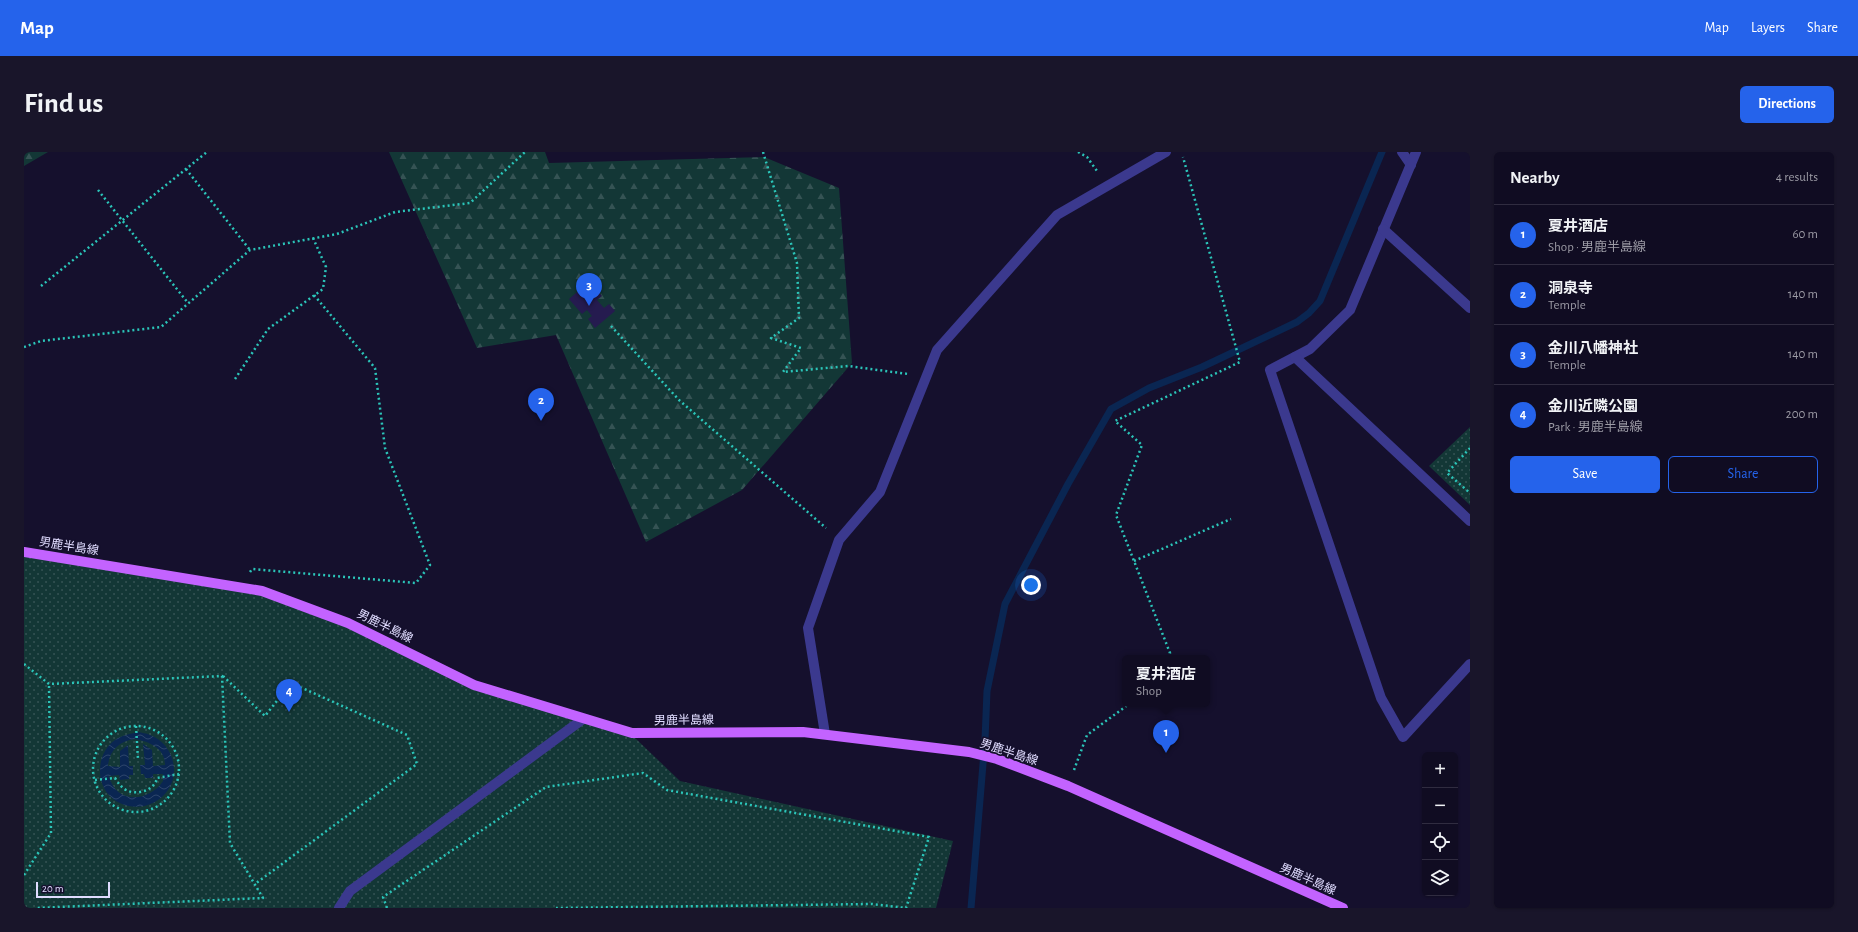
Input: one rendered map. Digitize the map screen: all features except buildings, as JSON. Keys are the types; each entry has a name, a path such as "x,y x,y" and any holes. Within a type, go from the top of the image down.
{"main road":[{"name":"男鹿半島線","path":"24,552 262,592 348,623 474,685 632,733 803,732 969,752 997,759 1068,786 1342,908"}],"street":[{"path":"825,734 808,628 839,540 880,492 937,350 1057,215 1166,152"},
{"path":"1402,152 1411,164"},
{"path":"1416,152 1350,310 1310,349 1270,370 1381,698 1403,737 1470,664"},
{"path":"1384,229 1470,308"},
{"path":"1295,357 1470,521"},
{"path":"339,908 350,891 583,719"}],"path":[{"path":"41,286 207,152"},
{"path":"24,347 41,341 161,326 250,250 337,234 395,212 470,203 526,152"},
{"path":"763,152 797,263 799,318 771,338 801,348 783,372 848,366 926,377"},
{"path":"1078,152 1087,157 1108,186"},
{"path":"1169,655 1170,653 1116,515 1142,445 1115,421 1240,362 1181,152"},
{"path":"186,169 250,250"},
{"path":"98,190 188,303"},
{"path":"235,379 268,329 323,288 326,267 313,238"},
{"path":"238,587 252,569 416,582 430,565 385,448 375,368 314,295"},
{"path":"611,326 679,400 839,540"},
{"path":"1470,448 1448,473 1470,493"},
{"path":"1134,561 1231,519"},
{"path":"24,664 49,684 222,676 265,716 292,683 406,735 417,764 255,884"},
{"path":"36,908 263,898 230,844 222,676"},
{"path":"24,875 51,834 49,684"},
{"path":"1068,786 1087,735 1125,707"},
{"path":"136,726 138,759"},
{"path":"136,726 150,729 163,736 173,747 178,760 179,774 175,788 167,800 155,808 141,812 127,811 114,806 104,797 96,785 93,772 95,758 101,745 110,735 122,728 136,726"},
{"path":"387,908 383,897 546,786 643,773 667,790 929,838 906,908 872,904 556,908"},
{"path":"95,780 115,778 126,790 134,792 150,788 156,783 157,778 179,774"}],"green space":[{"path":"24,152 48,152 24,166"},
{"path":"389,152 545,152 549,163 764,157 839,188 852,363 742,490 646,542 556,335 477,348"},
{"path":"1470,427 1470,505 1429,466"},
{"path":"24,551 260,594 347,625 474,689 633,736 680,781 953,841 936,908 24,908"}],"water":[{"path":"138,732 148,734 164,744 169,751 174,766 172,783 168,790 155,802 139,807 122,804 108,794 104,788 100,773 102,758 109,745 120,737","holes":["129,740 141,740 151,744 159,750 162,754 165,765 153,766 152,750 143,744 145,765 140,765 141,774 144,774 145,778 153,778 153,774 163,774 163,781 150,793 142,796 125,796 118,792 109,776 119,775 120,780 129,779 129,775 133,775 133,766 129,766 128,745 120,751 120,767 108,766 110,756 120,744"]}],"waterway":[{"path":"971,908 985,740 987,691 1005,604 1068,484 1111,409 1149,388 1202,367 1297,322 1309,313 1320,301 1382,152"}],"place":[{"name":"金川八幡神社","path":"589,306"},
{"name":"洞泉寺","path":"541,421"},
{"name":"金川近隣公園","path":"289,712"},
{"name":"夏井酒店","path":"1166,753"}]}
